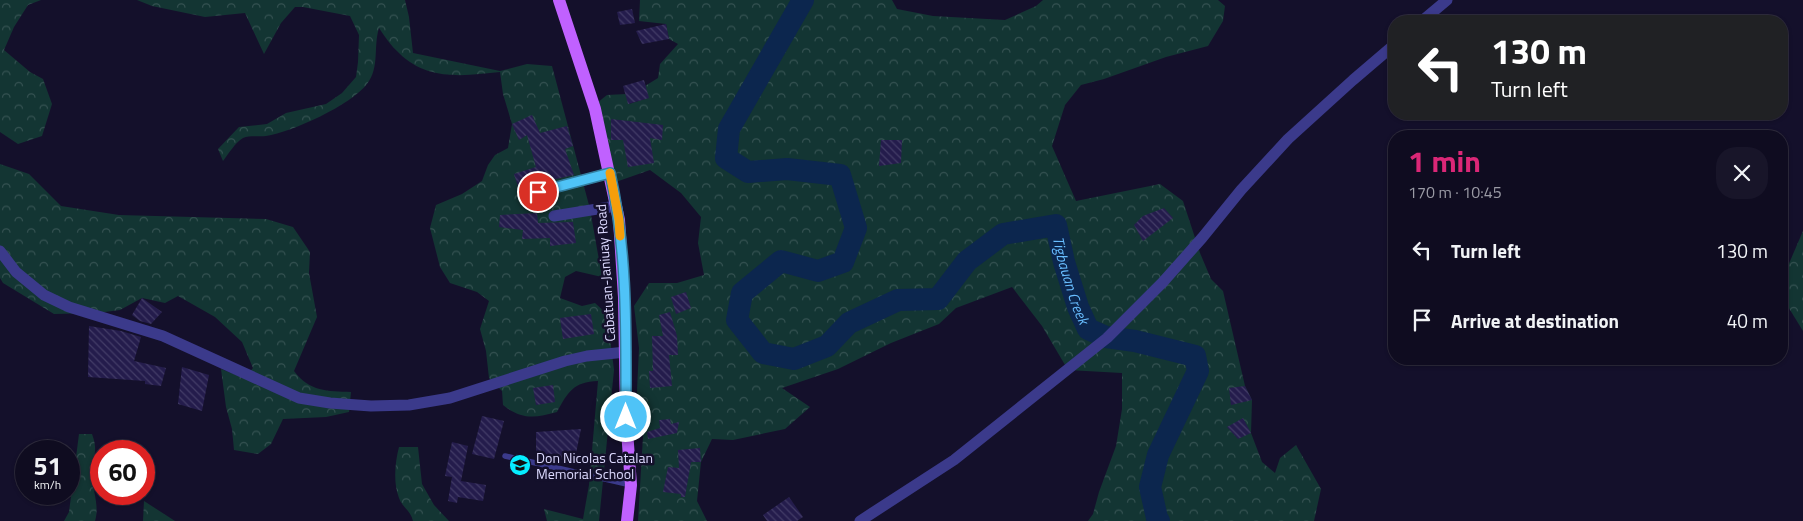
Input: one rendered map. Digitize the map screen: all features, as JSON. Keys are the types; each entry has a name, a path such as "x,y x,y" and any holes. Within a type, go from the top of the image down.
{"main road":[{"name":"Cabatuan-Janiuay Road","path":"559,0 595,108 619,220 626,352 626,417 632,485 627,521"}],"street":[{"path":"1429,15 1447,0"},
{"path":"860,521 954,460 1107,338 1163,282 1241,190 1288,139 1388,50"},
{"path":"538,192 610,173"},
{"path":"554,216 616,206"},
{"path":"0,251 16,272 44,296 69,307 163,336 299,398 314,401 371,406 408,405 450,398 564,361 587,356 626,352"}],"lane":[{"path":"505,456 632,485"}],"green space":[{"path":"0,0 41,0 28,5 14,27 4,50 30,72 43,79 52,104 42,136 18,144 0,132"},
{"path":"137,0 405,0 413,53 500,71 527,64 552,66 590,209 602,277 576,271 565,277 560,298 582,306 595,303 607,314 614,370 599,521 547,521 544,509 583,519 589,485 598,381 583,383 572,389 557,412 529,416 516,413 503,405 502,391 489,378 486,351 480,329 489,301 477,292 450,283 440,267 430,228 436,205 462,194 482,181 488,165 495,155 508,148 512,124 503,94 500,72 460,75 434,72 422,68 410,62 396,50 379,28 374,71 367,84 359,92 335,109 290,129 266,136 243,138 223,161 218,149 239,127 267,124 286,113 326,104 342,93 356,77 358,62 359,35 350,16 295,7 281,23 264,54 245,13 205,17 152,6"},
{"path":"640,0 892,0 897,9 933,16 1005,20 1036,6 1043,0 1218,0 1225,6 1223,21 1208,46 1166,57 1081,85 1065,105 1052,146 1076,201 1160,184 1183,201 1200,253 1211,279 1223,291 1245,386 1252,400 1251,433 1262,462 1275,473 1280,458 1296,445 1321,489 1314,521 1088,521 1093,514 1116,446 1122,409 1122,373 1068,370 1042,326 1012,287 956,308 939,324 891,343 838,369 782,388 810,407 785,429 733,440 712,439 701,462 697,501 707,521 638,521 643,436 637,391 639,348 634,306 649,283 677,283 704,275 698,243 701,217 681,193 650,170 610,184 597,103 607,95 626,94 629,104 648,98 645,86 658,78 660,64 678,44 669,39 666,24 639,21"},
{"path":"0,164 29,174 61,206 119,215 266,219 293,227 310,252 309,273 317,317 294,371 313,387 351,392 349,412 326,417 283,419 271,444 258,454 234,450 221,369 244,378 253,368 242,342 215,317 178,296 165,303 142,298 120,310 97,313 54,314 3,283 0,278"},
{"path":"1803,231 1803,331 1788,307 1788,266"},
{"path":"79,434 92,434 94,440 90,440 90,505 96,505 95,521 64,521 69,512 70,505 80,505 80,440 78,440"},
{"path":"399,447 418,447 422,484 434,505 449,521 413,521 400,501 397,492 395,479"},
{"path":"144,505 150,505 175,521 143,521"}],"building":[{"path":"632,9 635,23 620,25 617,12"},
{"path":"666,24 669,39 642,44 636,31"},
{"path":"644,80 649,98 628,104 623,86"},
{"path":"532,115 540,133 567,126 573,146 565,149 574,175 538,183 519,190 514,174 536,167 527,135 519,140 512,124"},
{"path":"611,119 663,125 662,140 650,138 654,163 628,167 623,140 611,140"},
{"path":"881,140 902,140 901,163 879,166"},
{"path":"1164,208 1173,218 1143,241 1134,225 1143,216"},
{"path":"537,213 538,223 573,222 576,243 550,246 550,238 522,239 523,230 499,227 500,215"},
{"path":"686,292 691,308 676,314 671,297"},
{"path":"142,298 162,312 151,324 140,321 132,315"},
{"path":"670,312 677,336 678,355 669,355 672,386 650,388 649,371 653,371 652,336 663,336 659,315"},
{"path":"591,314 594,334 563,339 560,318"},
{"path":"89,326 121,331 141,337 134,361 166,368 161,386 145,384 145,381 88,377"},
{"path":"182,367 209,375 202,411 178,404"},
{"path":"553,385 555,402 536,405 533,388"},
{"path":"1245,386 1252,400 1231,405 1229,388"},
{"path":"482,416 504,421 494,459 472,454"},
{"path":"1243,418 1251,433 1238,439 1227,427"},
{"path":"670,419 671,424 679,422 677,433 648,439 647,432 660,428 659,420"},
{"path":"581,429 574,463 536,453 536,432"},
{"path":"452,442 468,446 461,481 486,485 483,501 458,497 457,503 448,501 452,477 445,476"},
{"path":"700,448 701,462 691,462 685,497 681,497 681,494 663,492 668,467 679,468 678,450"},
{"path":"789,497 803,517 797,521 767,521 763,515"}],"waterway":[{"name":"Tigbauan Creek","path":"803,0 729,129 726,158 748,172 787,169 840,175 856,228 843,262 818,271 781,261 742,293 737,320 763,353 794,359 827,346 849,323 898,300 938,299 967,261 1003,234 1056,225 1064,262 1078,307 1088,329 1106,337 1135,341 1195,356 1198,371 1158,455 1150,487 1159,521"}],"slow traffic":[{"path":"610,173 619,220 620,236"}],"place":[{"name":"Don Nicolas Catalan Memorial School","path":"520,465"}],"route":[{"path":"538,192 610,173 619,220 626,352 626,417"}]}
